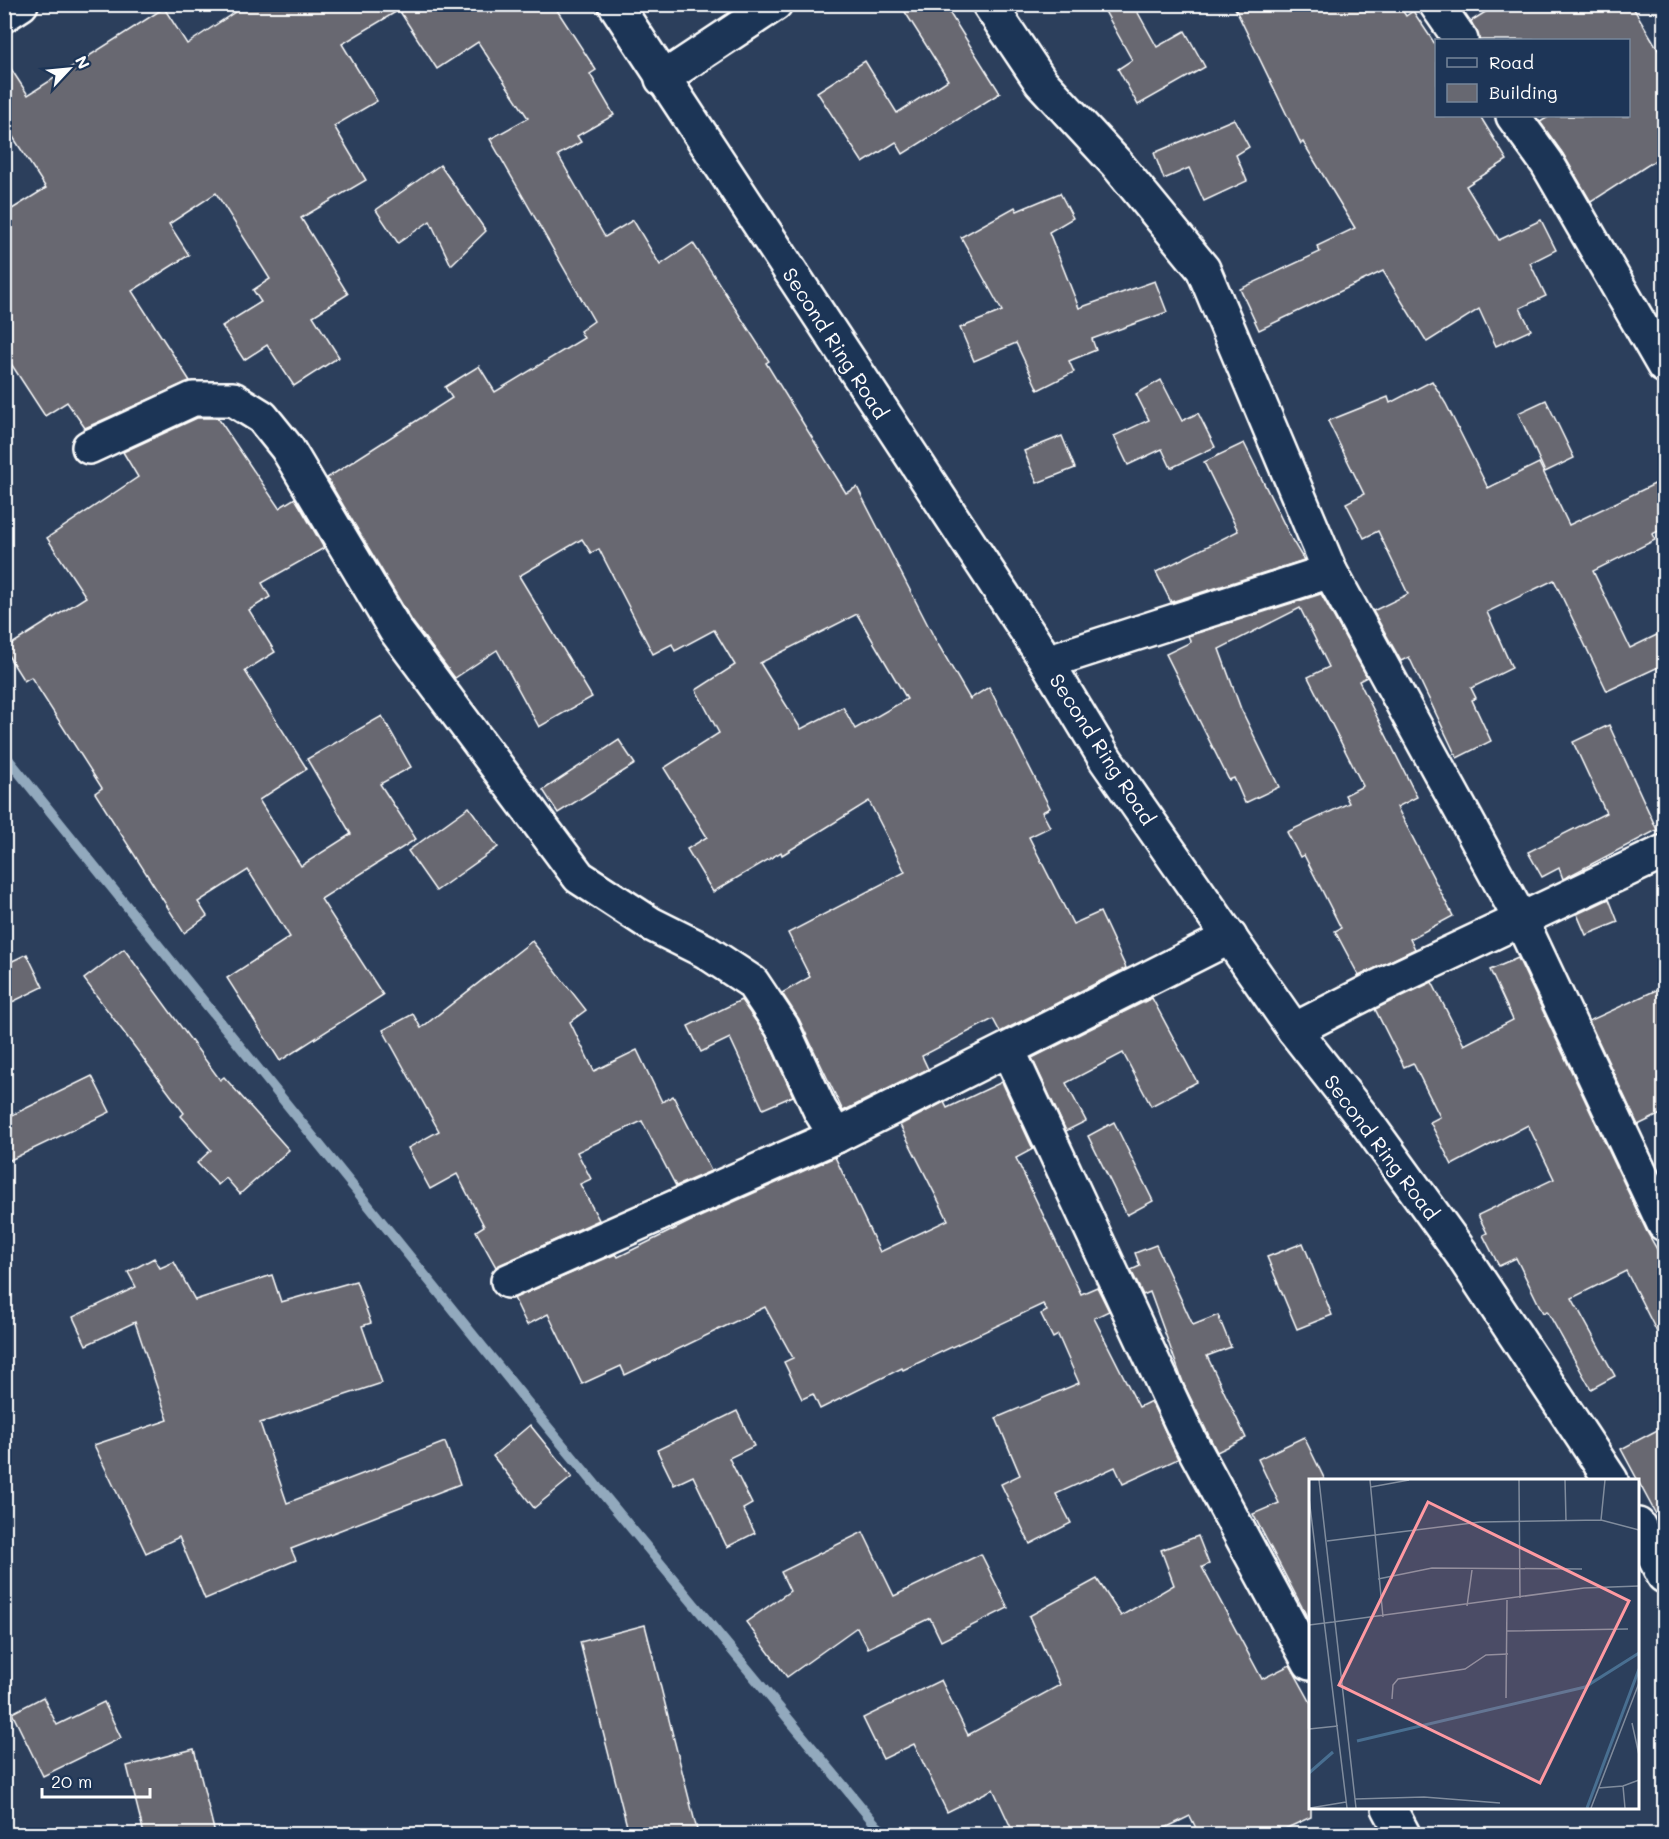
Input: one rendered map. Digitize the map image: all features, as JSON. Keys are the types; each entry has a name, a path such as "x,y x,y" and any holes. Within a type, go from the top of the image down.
{"main road":[{"path":"4,15 21,4"},
{"name":"Second Ring Road","path":"615,4 662,79 1047,662 1106,760 1294,1030 1367,1123 1461,1253 1610,1479"},
{"path":"662,79 775,4"},
{"path":"989,4 1041,82 1116,163 1203,269 1330,571 1521,920 1665,1224"},
{"path":"1436,4 1460,39"},
{"path":"1514,117 1547,163 1665,366"},
{"path":"89,447 193,399 233,399 262,417 287,447 396,631 579,877 651,924 705,951 752,982 782,1027 820,1110 836,1137"},
{"path":"1047,662 1330,571"},
{"path":"1294,1030 1665,852"},
{"path":"508,1281 836,1137 1230,937"},
{"path":"1008,1050 1189,1439 1309,1659"},
{"path":"1639,1527 1665,1576"},
{"path":"1390,1809 1403,1834"}],"building":[{"path":"247,4 553,4 596,70 590,74 614,115 577,136 581,142 558,155 605,237 633,220 660,265 693,243 769,361 766,363 846,493 857,487 935,639 970,699 989,687 1050,808 1042,812 1050,827 1029,837 1073,924 1100,912 1126,968 1000,1032 993,1019 922,1056 928,1069 843,1111 799,1019 782,993 810,977 788,933 905,872 869,801 782,855 781,852 713,892 687,849 707,837 664,768 719,733 696,690 735,665 714,630 675,651 672,644 653,654 599,549 591,553 582,539 519,576 592,697 539,727 497,650 455,678 412,621 327,478 452,398 445,387 479,366 495,392 584,338 580,331 594,321 490,139 528,118 478,42 437,69 399,10 342,44 377,101 334,126 366,180 301,218 348,294 313,316 339,357 294,386 267,345 244,360 222,326 261,302 253,290 270,279 216,193 169,224 189,255 132,291 190,381 85,428 67,402 45,416 4,353 4,214 46,188 4,123 4,58 28,95 164,8 187,44","holes":["857,614 907,699 855,729 843,707 801,729 760,663"]},
{"path":"900,4 944,4 1000,93 903,154 896,142 863,163 817,92 865,61 897,113 948,80"},
{"path":"1101,4 1133,4 1157,47 1185,31 1205,67 1138,105 1118,69 1132,60"},
{"path":"1233,4 1398,4 1406,16 1413,11 1435,44 1435,117 1481,117 1507,160 1466,186 1499,240 1541,220 1556,250 1530,263 1546,296 1520,308 1531,330 1496,346 1479,309 1427,342 1383,271 1259,330 1240,289 1320,252 1317,246 1355,228 1303,142 1301,144"},
{"path":"1498,4 1631,4 1665,61 1665,154 1591,202 1563,154 1540,122 1548,117 1630,117 1630,39 1479,39 1471,21"},
{"path":"1234,119 1249,147 1236,155 1247,181 1204,201 1189,168 1164,179 1154,153"},
{"path":"440,165 486,231 451,265 430,221 398,243 376,210"},
{"path":"1060,193 1073,218 1049,232 1079,308 1155,281 1167,312 1092,339 1096,350 1069,361 1074,372 1038,390 1016,343 974,361 960,328 1002,311 961,237 1015,207 1017,211"},
{"path":"1161,380 1182,421 1198,413 1215,447 1171,468 1162,449 1128,465 1114,436 1149,420 1136,394"},
{"path":"1432,381 1488,488 1539,463 1569,525 1665,479 1665,528 1652,534 1655,540 1593,571 1630,648 1665,631 1665,664 1607,691 1554,580 1487,612 1512,668 1471,688 1476,698 1472,700 1491,741 1457,758 1409,657 1401,661 1373,611 1408,594 1378,531 1364,538 1346,503 1364,494 1328,421 1388,397 1390,403"},
{"path":"1546,400 1574,458 1545,472 1518,413"},
{"path":"197,418 218,418 279,508 295,498 324,548 262,583 270,597 249,610 275,652 245,671 307,769 259,800 301,866 351,834 307,759 382,716 411,767 380,784 416,839 321,899 383,995 280,1061 227,978 290,937 248,870 198,902 207,916 184,933 95,793 102,788 31,677 24,681 4,649 86,597 47,538 138,477 123,452"},
{"path":"1062,436 1075,468 1037,483 1024,451"},
{"path":"1244,443 1304,560 1171,602 1156,572 1238,531 1204,462"},
{"path":"1321,594 1367,677 1359,681 1417,797 1397,807 1453,916 1410,939 1415,949 1359,976 1335,931 1341,928 1304,855 1300,857 1287,832 1349,803 1345,795 1363,786 1308,677 1329,667 1300,608 1219,649 1241,709 1279,787 1245,803 1234,778 1229,780 1166,654 1191,642 1188,636"},
{"path":"1609,725 1657,830 1563,879 1559,868 1542,877 1528,852 1606,813 1573,742"},
{"path":"619,740 635,764 558,813 543,790"},
{"path":"469,807 498,847 436,891 408,851"},
{"path":"1609,899 1618,922 1586,935 1577,914"},
{"path":"532,941 586,1010 570,1022 594,1071 637,1050 662,1102 673,1096 711,1171 676,1186 642,1121 577,1152 591,1179 580,1184 599,1220 496,1267 476,1231 484,1226 457,1174 430,1189 408,1148 439,1131 383,1030 413,1014 421,1028"},
{"path":"124,949 220,1080 224,1077 289,1150 240,1194 226,1178 218,1185 197,1163 211,1150 181,1116 184,1113 84,979"},
{"path":"27,954 43,987 4,1006 4,965"},
{"path":"1518,958 1647,1232 1665,1263 1665,1348 1626,1271 1572,1298 1615,1376 1591,1389 1547,1311 1543,1313 1516,1258 1499,1266 1483,1235 1487,1233 1478,1215 1554,1179 1528,1125 1452,1165 1430,1122 1440,1117 1413,1063 1404,1067 1375,1009 1432,982 1464,1045 1513,1020 1490,970"},
{"path":"1665,986 1665,1112 1638,1125 1589,1021"},
{"path":"1152,998 1197,1082 1151,1106 1123,1053 1066,1083 1086,1121 1066,1131 1032,1058"},
{"path":"741,1000 766,1036 793,1096 763,1109 730,1038 701,1052 688,1026"},
{"path":"92,1076 110,1112 4,1163 4,1119"},
{"path":"1002,1082 1033,1149 1016,1158 1081,1294 1097,1287 1109,1311 1094,1318 1139,1407 1151,1401 1178,1459 1123,1484 1115,1467 1056,1494 1071,1523 1030,1544 1001,1484 1020,1475 996,1418 1079,1383 1058,1335 1053,1338 1041,1314 1047,1311 1043,1304 903,1370 902,1368 820,1409 813,1394 802,1399 784,1362 793,1358 765,1307 625,1375 621,1366 582,1384 548,1314 527,1325 514,1298 616,1254 618,1257 693,1220 835,1157 880,1252 948,1220 900,1125 944,1102 947,1108"},
{"path":"1114,1122 1153,1201 1127,1215 1088,1136"},
{"path":"1303,1243 1332,1315 1297,1329 1267,1257"},
{"path":"1156,1245 1193,1325 1218,1315 1231,1347 1207,1356 1246,1438 1217,1452 1184,1385 1150,1292 1143,1295 1131,1270 1140,1266 1135,1253"},
{"path":"154,1258 160,1268 174,1262 195,1300 272,1275 281,1302 356,1281 371,1323 362,1326 382,1383 260,1423 287,1503 445,1442 460,1484 291,1549 296,1560 205,1599 179,1537 146,1553 94,1445 168,1420 135,1322 86,1345 73,1317 136,1287 128,1272"},
{"path":"737,1411 754,1446 729,1458 752,1504 743,1509 755,1533 727,1547 693,1476 674,1485 657,1450"},
{"path":"530,1425 572,1477 534,1508 493,1456"},
{"path":"1665,1426 1665,1531 1639,1479 1621,1449"},
{"path":"1304,1437 1325,1479 1309,1479 1309,1620 1253,1514 1279,1503 1258,1459"},
{"path":"863,1532 894,1596 981,1554 1008,1608 941,1641 930,1618 868,1648 857,1627 787,1677 746,1622 790,1591 781,1572"},
{"path":"1198,1536 1209,1564 1202,1567 1262,1679 1290,1665 1309,1699 1309,1809 1311,1809 1311,1817 1274,1834 1199,1834 1190,1816 1153,1834 1014,1834 993,1789 947,1812 914,1744 883,1759 863,1718 941,1680 968,1735 1060,1685 1029,1616 1097,1579 1121,1616 1174,1585 1161,1550"},
{"path":"645,1625 698,1834 629,1834 580,1642"},
{"path":"43,1697 57,1725 104,1702 121,1738 43,1776 12,1713"},
{"path":"194,1749 215,1834 144,1834 127,1766"}],"waterway":[{"path":"4,754 528,1403 876,1825 887,1834"}]}
